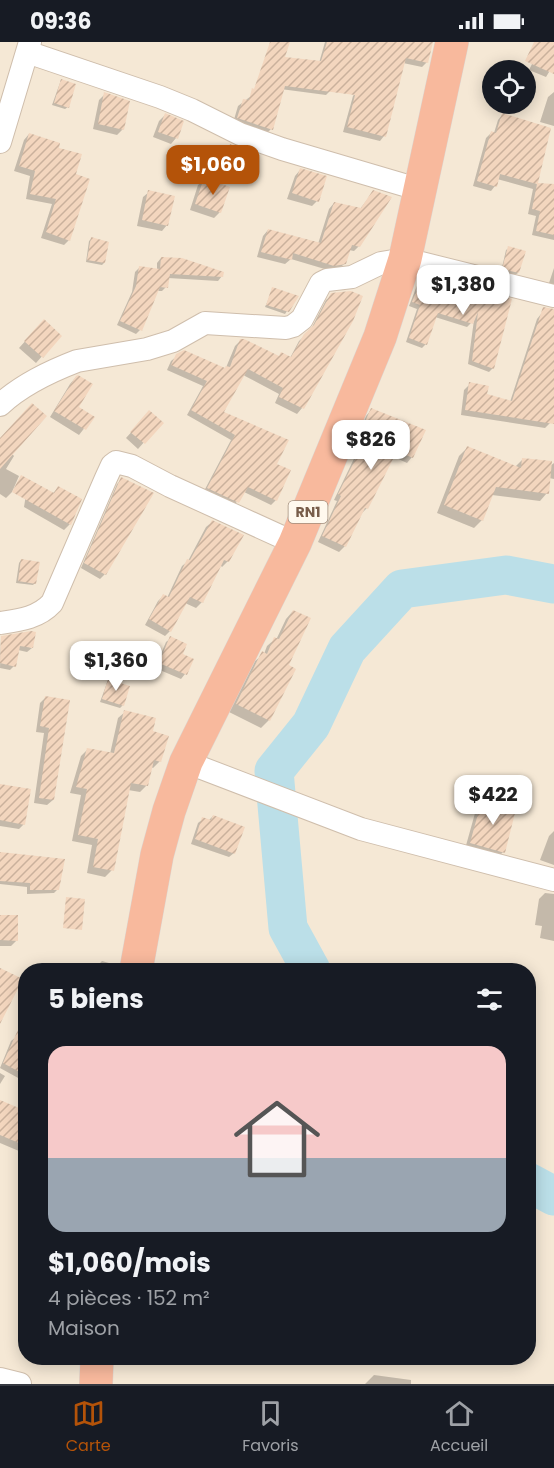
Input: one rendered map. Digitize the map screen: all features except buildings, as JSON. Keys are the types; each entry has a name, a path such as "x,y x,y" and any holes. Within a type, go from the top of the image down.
{"highway":[{"name":"RN1","path":"137,963 157,855 186,762 295,543 380,337 405,259 422,190 452,42"},
{"path":"96,1384 97,1365"}],"street":[{"path":"0,142 29,47 160,96 266,144 422,190"},
{"path":"0,405 17,392 77,361 173,341 205,323 286,328 302,318 321,284 327,280 351,277 381,263 405,259 554,296"},
{"path":"0,623 25,619 43,612 52,603 106,478 112,465 116,462 132,466 170,486 295,543"},
{"path":"186,762 361,829 554,880"},
{"path":"0,1379 20,1384"}],"shaded area":[{"path":"0,42 554,42 554,1384 0,1384"}],"waterway":[{"path":"307,963 288,928 274,771 311,725 347,649 402,589 506,575 554,584"},
{"path":"536,1186 554,1196"}]}
